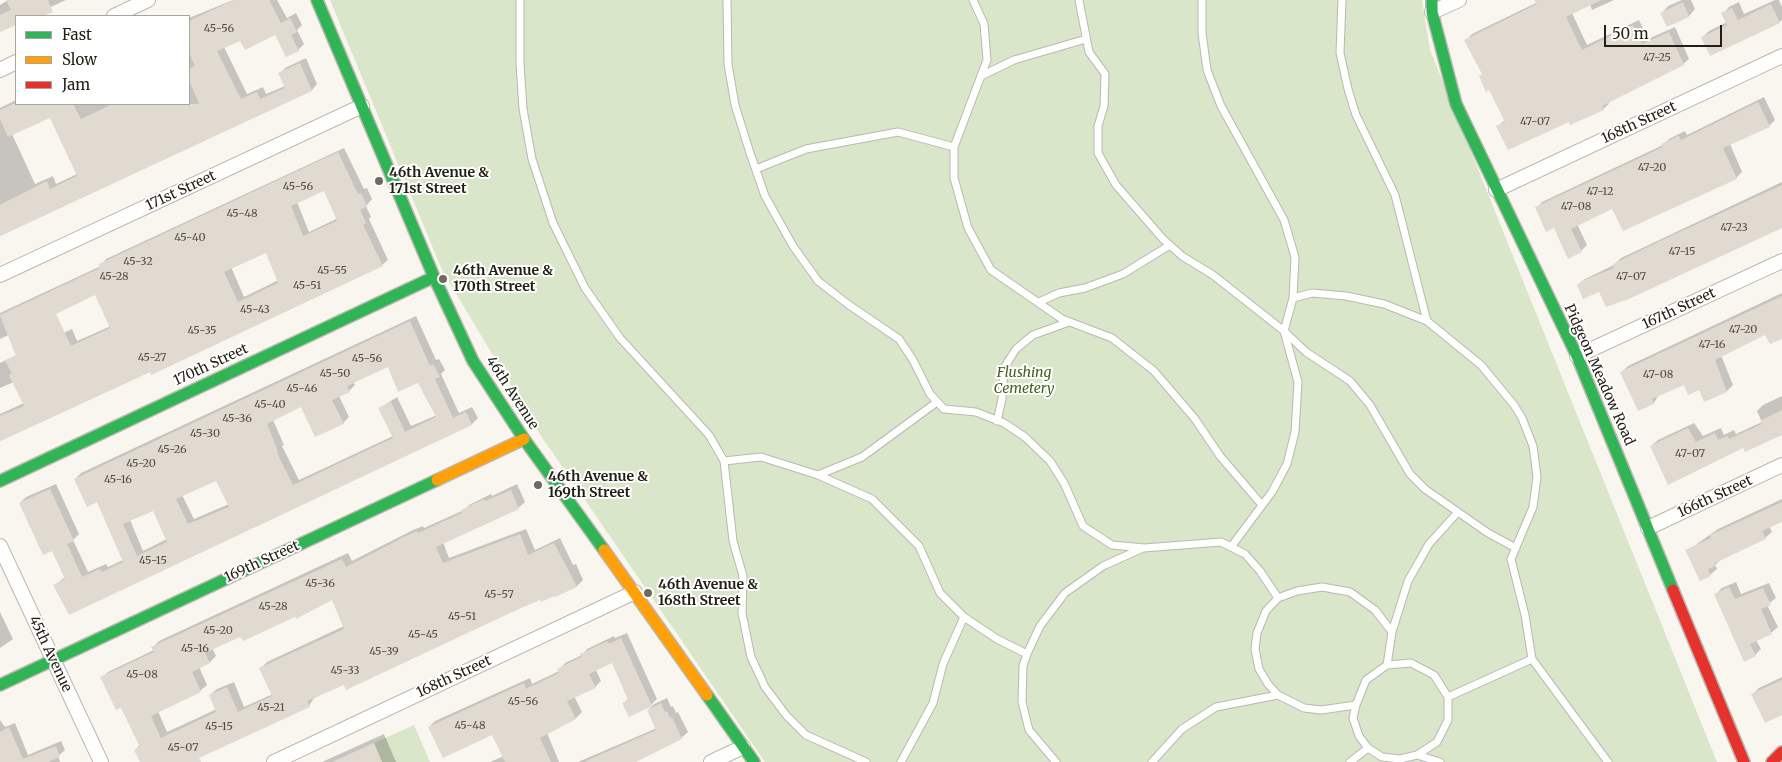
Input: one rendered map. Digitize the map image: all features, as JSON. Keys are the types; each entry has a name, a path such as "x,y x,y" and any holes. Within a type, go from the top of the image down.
{"street":[{"path":"116,15 148,0"},
{"name":"46th Avenue","path":"317,0 434,277 473,361 524,439 635,592 754,762"},
{"path":"1432,6 1459,0"},
{"name":"Pidgeon Meadow Road","path":"1432,6 1456,104 1577,356 1744,762"},
{"name":"168th Street","path":"1496,190 1782,56"},
{"path":"0,70 15,62"},
{"name":"171st Street","path":"0,275 362,106"},
{"name":"167th Street","path":"1577,356 1782,261"},
{"name":"170th Street","path":"0,480 434,277"},
{"name":"169th Street","path":"0,685 524,439"},
{"name":"166th Street","path":"1648,528 1782,466"},
{"name":"45th Avenue","path":"0,546 101,762"},
{"name":"168th Street","path":"274,762 635,592"},
{"path":"711,762 743,747"},
{"path":"1772,762 1782,752"}],"lane":[{"path":"520,0 520,63 523,109 532,159 553,223 585,288 620,338 709,435 724,461 733,541 743,576 742,614 754,664 766,687 786,715 806,734 866,762"},
{"path":"727,0 728,64 735,105 765,196 793,246 818,280 849,305 899,339 913,360 930,394 944,409 976,412 998,420 1025,437 1050,461 1064,483 1083,526 1112,545 1144,548 1221,542 1245,554 1260,571 1278,598"},
{"path":"973,0 984,24 986,60 954,148 954,178 966,220 986,262 991,270 1069,322 1112,338 1154,371 1195,419 1220,456 1262,505"},
{"path":"1079,0 1089,52 1105,74 1104,106 1098,126 1098,153 1116,185 1182,256 1237,293 1284,331 1306,352 1350,381 1384,426 1410,474 1424,489 1488,533 1516,548"},
{"path":"1202,0 1202,33 1207,70 1221,106 1284,220 1295,257 1294,298 1284,331 1298,382 1295,432 1287,464 1272,492 1232,547"},
{"path":"1342,0 1340,53 1348,89 1356,114 1395,195 1427,321"},
{"path":"981,76 1014,60 1086,39"},
{"path":"756,169 806,149 898,132 954,148"},
{"path":"1039,302 1059,293 1085,288 1123,274 1170,245"},
{"path":"1294,298 1312,293 1346,296 1384,304 1427,321 1481,365 1514,405 1534,446 1537,477 1533,507 1512,559 1525,614 1532,659 1608,762"},
{"path":"998,420 1002,399 1004,368 1016,349 1033,335 1069,322"},
{"path":"818,476 862,456 937,402"},
{"path":"724,461 761,457 818,476 872,499 919,546 940,593 964,617 997,639 1027,654"},
{"path":"1387,665 1392,632 1408,581 1429,544 1458,512"},
{"path":"1056,762 1029,730 1022,702 1023,666 1027,654 1040,626 1065,593 1103,566 1144,548"},
{"path":"1356,705 1321,710 1304,708 1278,695 1268,684 1260,669 1255,649 1257,633 1266,612 1278,598 1297,591 1322,587 1350,592 1375,610 1392,632"},
{"path":"901,762 932,703 943,664 964,617"},
{"path":"1448,697 1532,659"},
{"path":"1411,663 1434,675 1448,697 1448,720 1437,742 1417,755 1400,759 1382,757 1368,748 1359,736 1353,718 1366,680 1387,665 1411,663"},
{"path":"1152,762 1182,729 1216,707 1278,695"},
{"path":"1350,762 1368,748"},
{"path":"1417,755 1440,762"}],"green space":[{"name":"Flushing Cemetery","path":"330,0 1422,0 1430,50 1717,762 765,762 541,436 442,270"},
{"path":"414,725 430,762 382,762 374,743"}],"building":[{"path":"6,0 48,0 53,12 46,15 15,15 15,25 0,32 0,15 11,10"},
{"path":"234,0 269,0 281,23 290,18 297,32 291,35 299,51 286,57 275,35 245,50 240,41 217,51 241,99 257,92 260,99 285,88 278,73 300,63 312,91 0,236 0,205 47,181 50,189 77,176 50,118 8,137 0,119 0,110 13,104 74,105 81,119 111,105 199,104 190,82 190,68 195,66 190,54 190,21"},
{"path":"1534,0 1601,0 1566,17 1582,50 1633,25 1642,44 1669,32 1684,65 1602,106 1604,110 1570,125 1569,122 1508,150 1496,126 1505,122 1489,90 1486,92 1479,76 1482,74 1464,40 1537,4"},
{"path":"1683,2 1689,17 1667,27 1660,13"},
{"path":"1771,4 1780,23 1710,56 1701,37 1727,25 1721,13 1732,8 1738,20"},
{"path":"1758,102 1770,127 1723,148 1737,179 1623,231 1612,209 1571,229 1582,252 1568,259 1554,228 1546,232 1535,207 1663,147 1661,144 1679,136 1681,140"},
{"path":"338,152 358,194 361,193 367,206 360,210 366,223 363,225 383,266 151,375 150,372 0,441 0,416 24,406 9,375 12,374 5,360 16,356 0,315 100,268 99,264","holes":["324,191 337,221 303,236 291,206","266,253 278,283 238,302 224,272","95,295 110,328 71,346 56,314"]},
{"path":"1782,185 1782,228 1629,299 1606,307 1599,292 1583,299 1577,285 1582,281 1614,268 1613,264 1658,242"},
{"path":"1782,296 1782,339 1770,344 1765,335 1715,360 1727,392 1704,402 1699,390 1688,395 1684,385 1652,399 1654,404 1638,411 1620,372"},
{"path":"410,321 430,366 433,364 440,377 435,379 453,418 466,412 472,425 69,615 53,585 65,579 52,551 43,555 19,503 50,489 74,541 67,544 82,577 100,569 102,572 123,562 97,502 87,507 74,479","holes":["388,367 398,392 418,383 436,417 405,432 391,402 378,408 393,438 293,485 277,453 267,424 301,407 315,437 344,424 332,400 350,392 347,386","216,481 229,507 188,524 176,499","153,511 167,542 137,556 123,524"]},
{"path":"1782,410 1782,435 1745,452 1743,448 1668,485 1650,446 1688,428 1696,442 1715,433 1718,440 1728,436 1729,439 1762,424 1760,421"},
{"path":"511,490 519,509 436,547 443,563 520,534 528,555 554,543 577,587 555,597 541,602 540,600 521,608 346,690 344,685 307,701 310,707 199,758 201,762 140,762 134,750 140,747 121,708 116,710 100,677 154,652 151,647 342,559 346,567 406,536 417,531 418,533 462,513 461,510 484,499 485,501","holes":["332,600 344,629 259,668 272,696 238,712 227,687 209,695 216,712 161,738 151,716 201,692 192,672 210,663 205,653 240,637 243,641 295,617 296,619"]},
{"path":"1782,502 1782,522 1762,531 1766,539 1715,563 1716,566 1708,569 1711,576 1700,581 1685,550 1711,538 1710,535"},
{"path":"1729,587 1735,599 1763,588 1771,605 1761,609 1772,634 1750,644 1756,656 1744,662 1714,594"},
{"path":"621,638 652,706 629,717 622,703 628,700 612,663 589,674 596,688 567,701 576,719 540,738 551,762 505,762 492,735 443,758 428,727 524,683 526,689 559,673 557,669 581,657 580,654 608,641 609,644"},
{"path":"1782,680 1782,715 1765,723 1751,694"},
{"path":"661,703 665,712 667,711 670,718 672,717 682,739 636,762 584,762 656,730 647,710"},
{"path":"9,727 23,759 56,746 60,757 48,762 0,762 0,732"},
{"path":"374,743 382,762 332,762"}],"traffic: fast":[{"path":"317,0 434,277 473,361 524,439 604,550"},
{"path":"1432,0 1432,12 1456,104 1577,356 1673,590"},
{"path":"0,481 434,277"},
{"path":"0,685 437,480"},
{"path":"707,695 754,762"}],"traffic: slow":[{"path":"437,480 524,439"},
{"path":"604,550 707,695"}],"traffic: jam":[{"path":"1673,590 1744,762"},
{"path":"1772,762 1782,752"}],"place":[{"name":"46th Avenue & 171st Street","path":"379,181"},
{"name":"46th Avenue & 170th Street","path":"443,279"},
{"name":"46th Avenue & 169th Street","path":"538,485"},
{"name":"46th Avenue & 168th Street","path":"648,593"}]}
